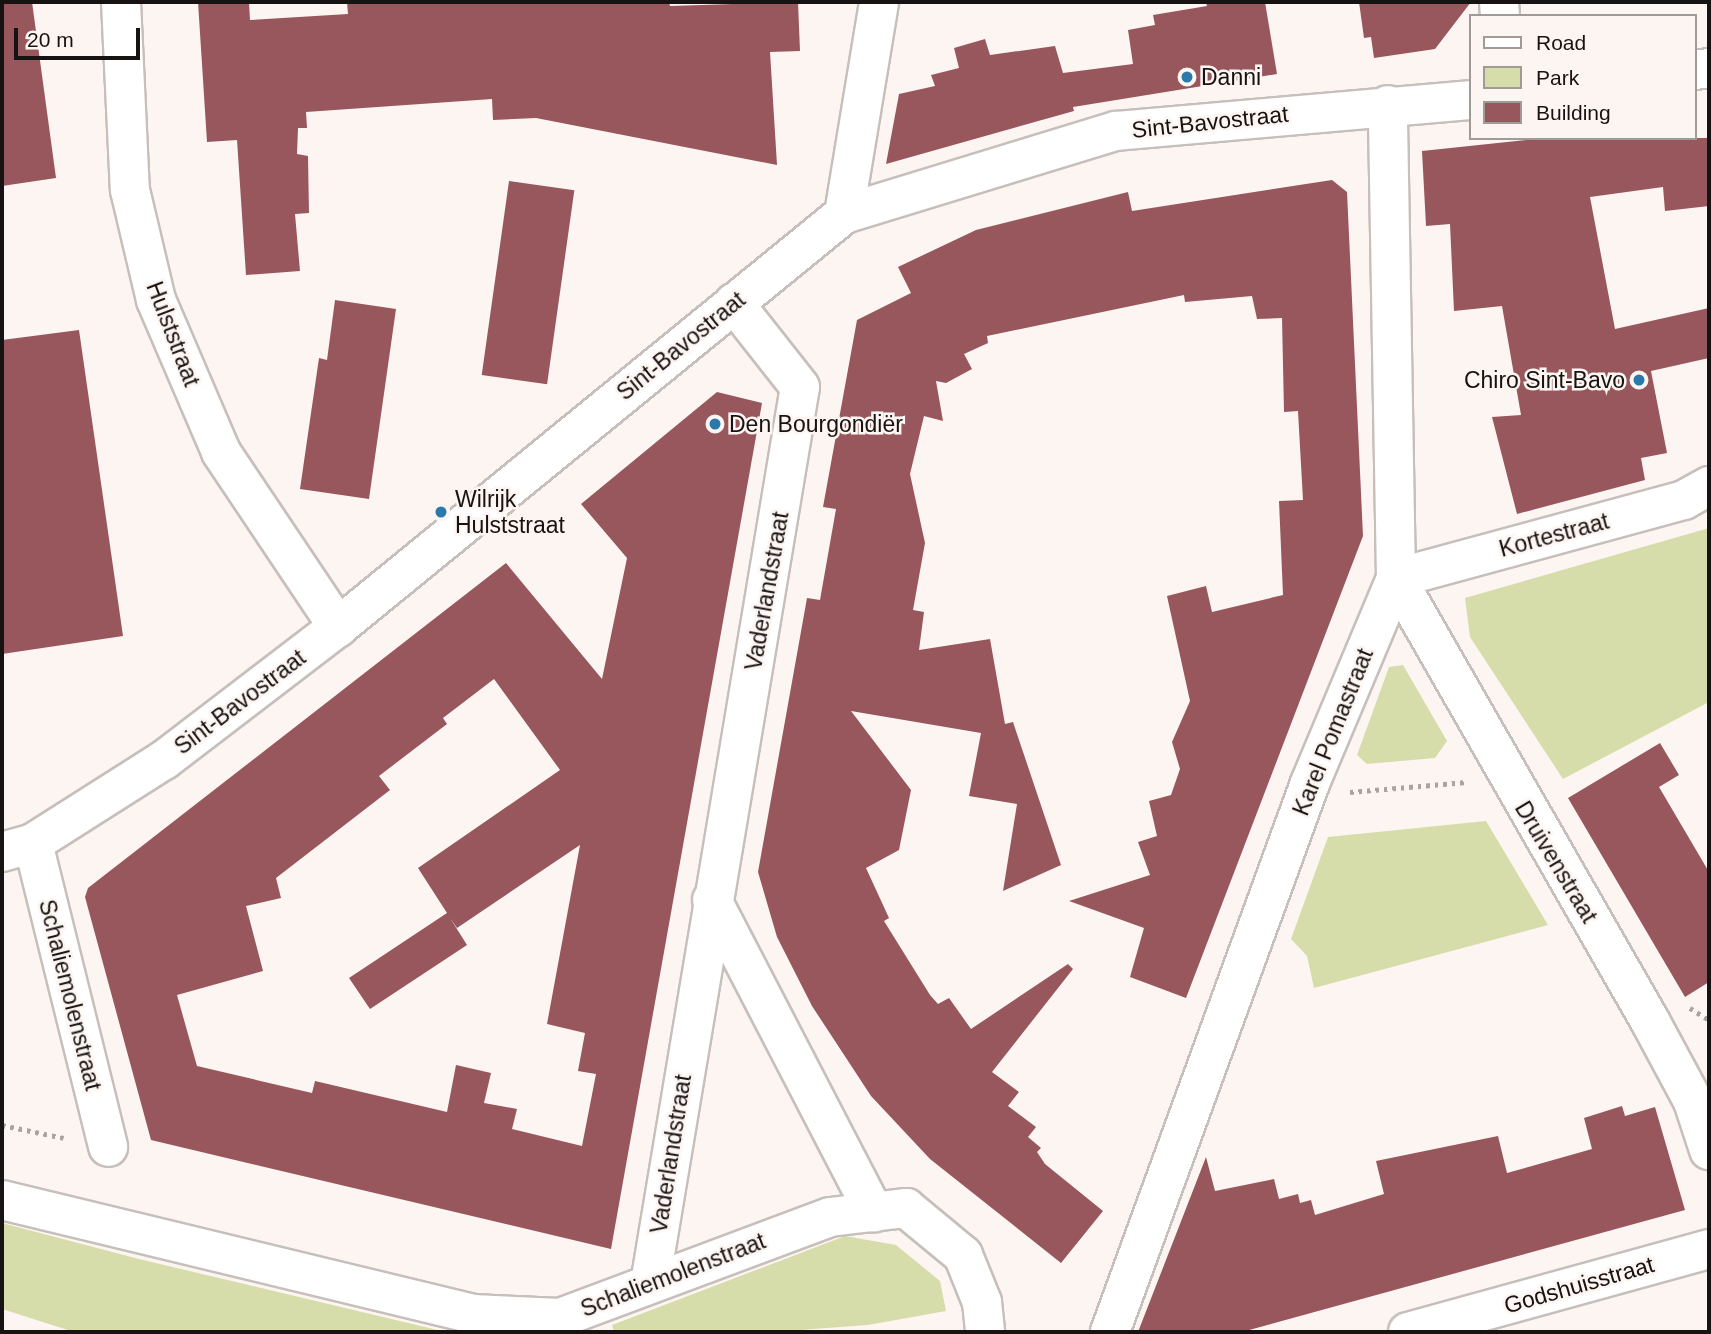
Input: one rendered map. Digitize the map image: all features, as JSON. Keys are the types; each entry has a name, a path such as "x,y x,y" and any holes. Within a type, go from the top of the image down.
{"street":[{"name":"Hulststraat","path":"121,2 130,190 156,300 221,452 338,627"},
{"path":"844,214 880,2"},
{"name":"Sint-Bavostraat","path":"17,848 164,760 338,627 844,214 1116,131 1388,104 1470,100"},
{"name":"Karel Pomastraat","path":"1110,1332 1310,783 1396,578 1388,104"},
{"name":"Vaderlandstraat","path":"650,1284 712,900 800,387 734,303"},
{"name":"Kortestraat","path":"1396,578 1684,500 1709,486"},
{"name":"Druivenstraat","path":"1396,578 1500,767 1650,1021 1693,1101 1709,1150"},
{"name":"Schaliemolenstraat","path":"17,848 108,1147"},
{"path":"712,900 874,1212"},
{"name":"Schaliemolenstraat","path":"2,1200 472,1314 560,1318 830,1217 906,1208 963,1255 982,1302 985,1332"},
{"name":"Godshuisstraat","path":"1408,1332 1709,1249"}],"path":[{"name":"Karel Pomastraat","path":"1349,792 1463,783 1500,767"},
{"path":"2,1125 108,1147"}],"green space":[{"path":"1709,528 1709,702 1563,779 1470,637 1465,598"},
{"path":"1403,665 1447,741 1435,758 1367,764 1357,755 1389,667"},
{"path":"1486,821 1548,925 1314,988 1307,956 1291,939 1328,837"},
{"path":"2,1223 139,1259 446,1332 74,1332 2,1309"},
{"path":"845,1236 896,1245 940,1281 946,1311 868,1325 773,1332 614,1332 612,1325"}],"building":[{"path":"2,2 32,2 56,178 2,186"},
{"path":"198,2 249,2 250,20 348,14 347,2 669,2 670,6 798,2 800,51 770,52 777,165 536,118 493,120 492,99 306,112 307,128 298,128 297,154 308,156 309,213 295,214 300,271 246,275 237,140 207,142"},
{"path":"1206,2 1265,2 1277,74 1073,107 1074,111 886,164 899,94 935,86 931,75 959,68 954,48 985,39 990,55 1055,46 1063,73 1133,64 1128,30 1155,25 1153,15 1207,6"},
{"path":"1359,2 1471,2 1435,49 1374,58 1371,37 1364,38"},
{"path":"1709,138 1709,206 1665,211 1663,187 1590,197 1615,329 1709,308 1709,358 1651,371 1667,453 1641,458 1645,480 1517,514 1492,417 1521,415 1502,306 1454,311 1450,224 1426,226 1422,151 1526,140"},
{"path":"1332,180 1347,192 1363,536 1186,998 1130,977 1144,928 1069,901 1150,875 1138,842 1157,836 1149,801 1171,795 1180,769 1172,742 1190,701 1167,596 1206,586 1212,612 1283,595 1279,501 1303,500 1298,411 1284,412 1282,318 1257,319 1252,296 1185,302 1184,295 987,336 988,343 964,354 972,369 946,383 936,381 943,421 924,416 910,474 925,543 913,610 924,612 919,650 990,639 1005,724 1013,722 1061,865 1003,891 1017,804 969,796 981,733 851,711 911,790 899,850 866,868 889,918 884,921 930,995 938,1004 949,998 971,1029 1068,964 1073,969 992,1072 1019,1092 1008,1106 1036,1127 1028,1137 1041,1148 1037,1152 1045,1164 1103,1211 1061,1263 930,1159 871,1096 812,1006 777,937 758,872 807,598 820,600 836,509 823,507 857,320 911,293 898,267 976,230 1128,192 1132,211"},
{"path":"509,181 574,190 547,384 482,375"},
{"path":"335,300 396,309 369,499 300,489 319,358 327,360"},
{"path":"79,330 123,636 2,654 2,340"},
{"path":"717,392 762,403 611,1249 151,1140 85,897 88,888 506,563 602,679 627,558 581,504","holes":["494,679 560,770 418,868 447,913 349,978 370,1009 467,945 450,918 457,928 580,845 547,1024 585,1033 578,1071 596,1074 582,1146 512,1129 517,1109 484,1103 491,1073 456,1065 447,1112 315,1081 312,1093 197,1066 177,995 263,971 246,906 281,898 276,878 390,790 379,776 447,724 443,718"]},
{"path":"1660,743 1679,775 1659,787 1709,872 1709,982 1685,997 1568,798"},
{"path":"1622,1106 1625,1116 1655,1107 1685,1210 1242,1332 1138,1332 1206,1157 1215,1191 1274,1179 1279,1199 1298,1194 1300,1203 1311,1200 1315,1215 1384,1194 1376,1161 1498,1136 1507,1173 1592,1149 1584,1118"}],"place":[{"name":"Danni","path":"1187,77"},
{"name":"Chiro Sint-Bavo","path":"1639,380"},
{"name":"Den Bourgondiër","path":"715,424"},
{"name":"Wilrijk Hulststraat","path":"441,512"}]}
